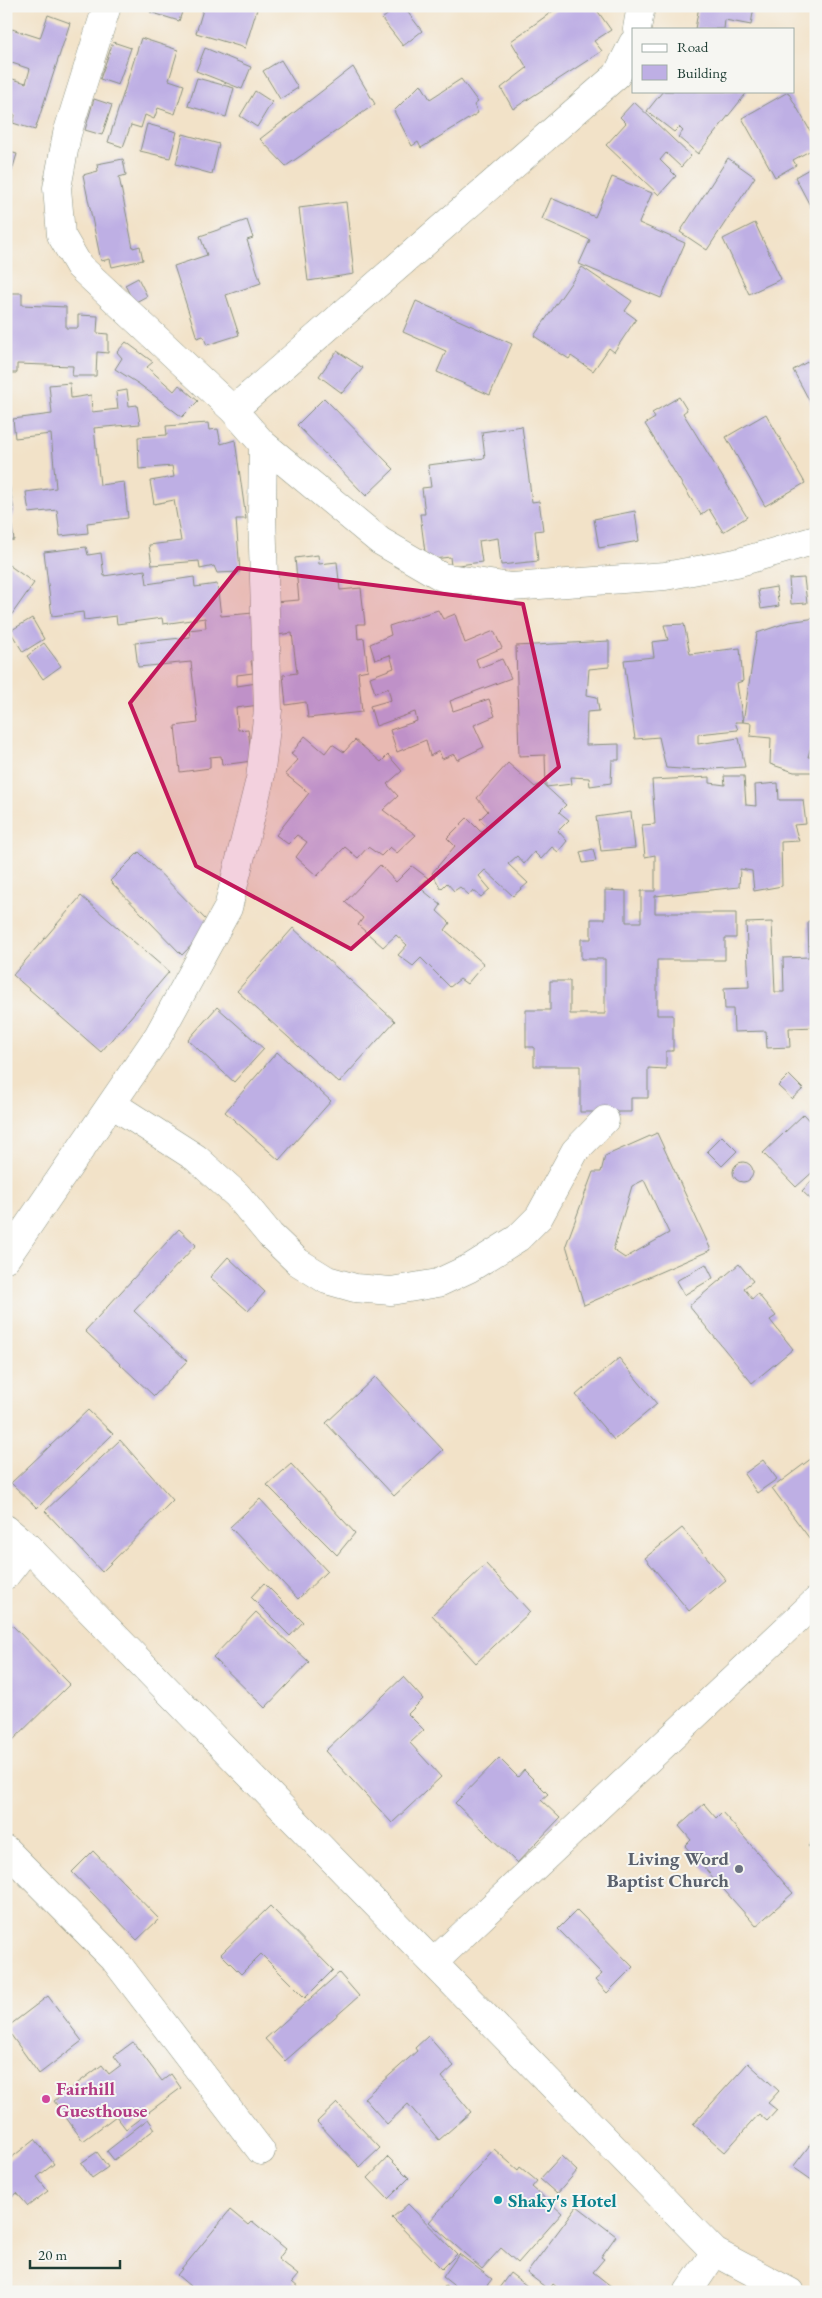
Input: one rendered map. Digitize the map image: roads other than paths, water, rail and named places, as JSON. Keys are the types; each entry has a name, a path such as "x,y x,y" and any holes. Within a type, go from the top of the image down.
{"street":[{"path":"107,6 67,134 58,188 61,235 79,266 233,410 263,444 380,541 442,577 511,587 665,576 736,563 816,540"},
{"path":"637,28 640,6"},
{"path":"233,410 617,75 632,45"},
{"path":"6,1258 158,1036 228,908 260,779 268,710 262,514 263,444"},
{"path":"112,1104 196,1158 237,1195 270,1235 298,1262 327,1280 355,1288 391,1291 438,1283 470,1268 518,1238 539,1217 574,1151 605,1120"},
{"path":"6,1529 28,1548 434,1962 714,2252 790,2292"},
{"path":"6,1575 28,1548"},
{"path":"434,1962 816,1601"},
{"path":"6,1850 114,1960 261,2151"},
{"path":"688,2292 714,2252"}],"place":[{"name":"Living Word Baptist Church","path":"739,1869"},
{"name":"Fairhill Guesthouse","path":"46,2099"},
{"name":"Shaky's Hotel","path":"498,2200"}]}
